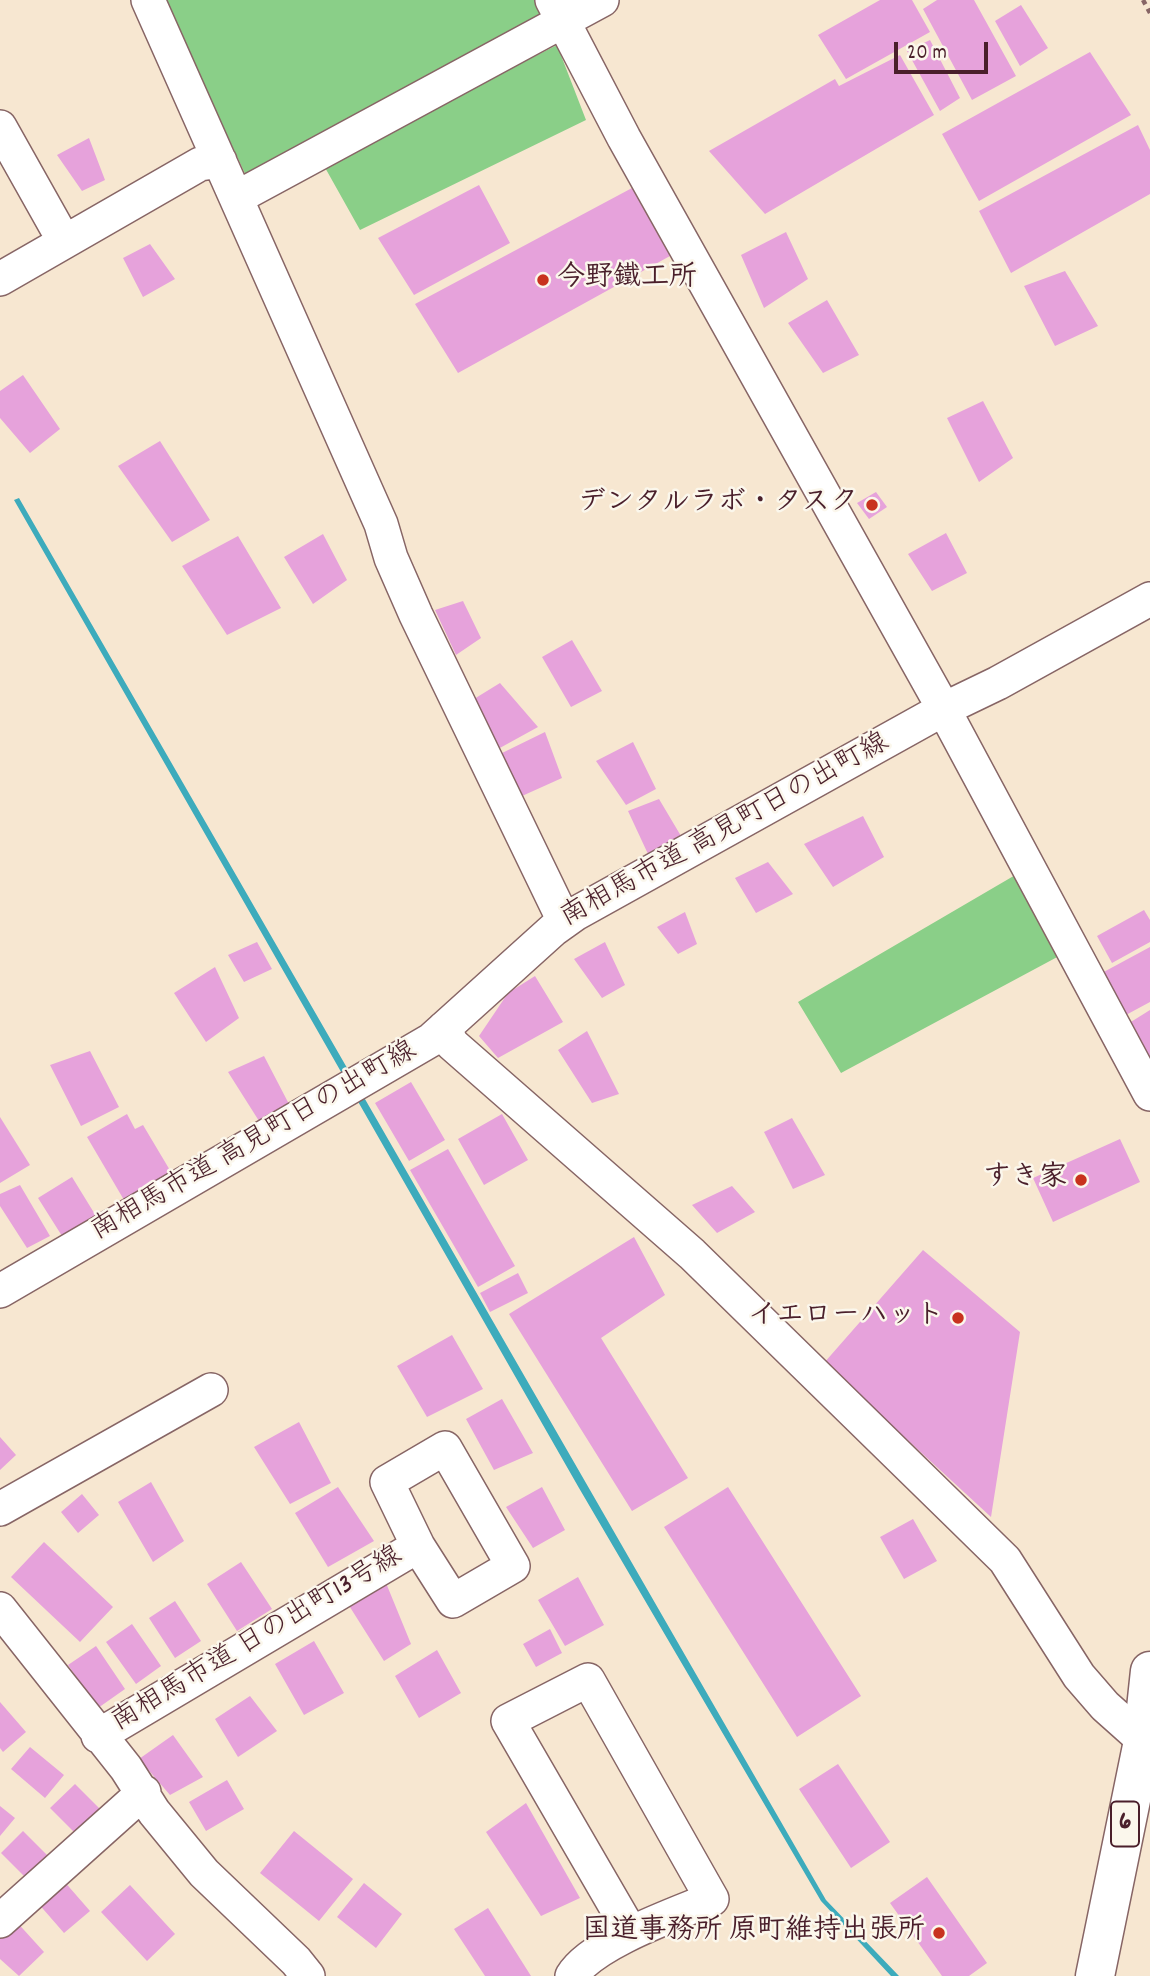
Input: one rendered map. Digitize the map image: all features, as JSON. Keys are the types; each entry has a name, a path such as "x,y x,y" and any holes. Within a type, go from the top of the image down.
{"highway":[{"name":"6","path":"1095,1976 1143,1779 1142,1739 1150,1671"}],"street":[{"path":"148,0 381,524 391,558 416,615 564,921"},
{"path":"236,198 558,11 602,0"},
{"path":"558,11 624,138 942,710 1150,1094"},
{"path":"0,127 64,242"},
{"path":"0,279 200,164 220,161"},
{"name":"南相馬市道 高見町日の出町線","path":"0,1291 431,1040 564,921 942,710 998,683 1150,599"},
{"path":"444,1028 452,1044 692,1254 1005,1560 1079,1676 1105,1706 1142,1739"},
{"path":"0,1509 211,1390"},
{"name":"南相馬市道 日の出町13号線","path":"98,1736 418,1546"},
{"path":"0,1609 144,1792 154,1812 204,1873 296,1961 308,1976"},
{"path":"572,1976 578,1965 631,1933 712,1899 589,1680 508,1721 631,1933"},
{"path":"0,1921 144,1792"}],"path":[{"path":"1143,0 1150,13"}],"green space":[{"path":"164,0 537,0 548,20 248,180"},
{"path":"557,45 586,120 360,230 323,164"},
{"path":"1017,874 1061,955 841,1073 798,1002"}],"water":[{"path":"19,498 826,1900 899,1976 891,1976 821,1901 579,1488 14,500"}],"building":[{"path":"880,0 912,0 930,32 846,79 818,35"},
{"path":"937,0 974,0 1016,76 972,100 923,9"},
{"path":"1021,5 1048,48 1020,66 995,21"},
{"path":"930,40 960,98 940,111 907,51"},
{"path":"1090,52 1131,115 979,201 942,134"},
{"path":"900,55 934,115 765,214 709,151 835,79 839,86"},
{"path":"1138,125 1150,150 1150,194 1011,273 979,211"},
{"path":"89,138 105,180 82,191 57,155"},
{"path":"479,185 510,243 414,295 378,238"},
{"name":"今野鐵工所","path":"632,188 670,256 458,373 415,304"},
{"path":"786,232 808,279 764,308 741,255"},
{"path":"150,244 175,279 143,297 123,258"},
{"path":"1065,271 1098,326 1055,346 1024,286"},
{"path":"827,300 859,355 823,373 788,323"},
{"path":"23,375 60,429 30,453 0,418 0,391"},
{"path":"983,401 1013,458 979,482 947,418"},
{"path":"160,441 210,520 172,542 118,466"},
{"name":"デンタルラボ・タスク","path":"876,492 887,507 869,519 857,503"},
{"path":"946,533 967,573 932,591 908,554"},
{"path":"323,534 347,580 313,604 284,557"},
{"path":"238,536 281,608 227,635 182,566"},
{"path":"463,601 481,638 456,655 435,610"},
{"path":"572,640 602,691 571,707 542,657"},
{"path":"500,683 538,727 498,749 474,699"},
{"path":"545,732 562,778 522,796 500,754"},
{"path":"633,742 656,789 626,805 596,761"},
{"path":"659,799 681,836 648,854 628,811"},
{"path":"863,816 884,857 833,887 804,844"},
{"path":"768,862 793,894 756,913 735,878"},
{"path":"1144,910 1150,920 1150,942 1112,963 1097,936"},
{"path":"685,912 697,944 678,954 657,927"},
{"path":"257,942 272,969 244,982 228,955"},
{"path":"605,942 625,985 602,998 574,959"},
{"path":"1150,947 1150,1002 1124,1016 1100,974"},
{"path":"215,967 239,1018 206,1042 174,993"},
{"path":"535,976 563,1022 498,1058 479,1036 508,993"},
{"path":"1150,1010 1150,1065 1126,1025"},
{"path":"587,1031 619,1094 592,1103 558,1050"},
{"path":"90,1051 119,1107 81,1126 50,1065"},
{"path":"264,1056 290,1106 259,1121 228,1072"},
{"path":"411,1082 445,1140 409,1161 375,1103"},
{"path":"127,1114 135,1129 143,1125 171,1172 124,1200 87,1137"},
{"path":"502,1114 528,1160 484,1185 458,1139"},
{"path":"0,1117 30,1165 0,1183"},
{"path":"792,1118 825,1175 793,1189 764,1132"},
{"path":"1120,1139 1140,1182 1053,1222 1033,1178"},
{"path":"448,1149 515,1266 478,1287 410,1170"},
{"path":"72,1177 96,1216 62,1236 38,1198"},
{"path":"20,1185 50,1236 27,1248 0,1206 0,1194"},
{"path":"732,1186 755,1212 717,1233 692,1205"},
{"path":"634,1237 665,1295 601,1338 688,1478 632,1511 509,1314"},
{"path":"923,1250 1020,1332 991,1517 824,1363"},
{"path":"518,1273 528,1293 490,1312 480,1293"},
{"path":"452,1335 483,1389 427,1417 397,1366"},
{"path":"502,1399 533,1453 494,1470 466,1419"},
{"path":"299,1422 331,1483 290,1504 254,1447"},
{"path":"0,1437 16,1455 0,1470"},
{"path":"151,1482 184,1541 153,1562 118,1502"},
{"path":"338,1487 374,1541 328,1567 295,1513"},
{"path":"542,1487 565,1530 533,1548 506,1507"},
{"path":"728,1487 861,1696 797,1737 664,1527"},
{"path":"82,1494 99,1515 78,1533 61,1512"},
{"path":"913,1519 937,1561 904,1579 880,1537"},
{"path":"44,1542 113,1607 80,1642 11,1577"},
{"path":"241,1562 272,1609 237,1631 207,1584"},
{"path":"578,1577 604,1625 565,1646 538,1600"},
{"path":"386,1583 411,1644 384,1661 348,1604"},
{"path":"175,1601 201,1641 175,1658 149,1618"},
{"path":"132,1624 161,1666 136,1684 106,1642"},
{"path":"550,1629 562,1653 536,1667 523,1644"},
{"path":"314,1641 344,1693 304,1715 275,1664"},
{"path":"96,1646 125,1689 98,1708 68,1665"},
{"path":"437,1650 461,1693 419,1718 395,1676"},
{"path":"250,1696 277,1731 238,1757 215,1719"},
{"path":"0,1702 26,1732 3,1752 0,1748"},
{"path":"173,1735 203,1777 170,1795 139,1759"},
{"path":"30,1747 64,1775 45,1798 11,1769"},
{"path":"838,1764 890,1842 851,1868 799,1789"},
{"path":"227,1780 244,1809 206,1831 189,1802"},
{"path":"75,1784 100,1809 75,1833 50,1808"},
{"path":"526,1803 580,1898 541,1916 486,1832"},
{"path":"0,1806 15,1818 0,1836"},
{"path":"23,1831 48,1856 26,1878 1,1853"},
{"path":"294,1831 353,1879 319,1921 260,1873"},
{"name":"国道事務所 原町維持出張所","path":"927,1877 987,1963 969,1976 942,1976 890,1903"},
{"path":"63,1880 90,1911 64,1933 37,1902"},
{"path":"364,1883 402,1914 376,1948 337,1917"},
{"path":"130,1885 175,1934 147,1961 101,1912"},
{"path":"488,1908 531,1976 485,1976 454,1929"},
{"path":"14,1919 44,1952 19,1976 0,1959 0,1933"}],"place":[{"name":"今野鐵工所","path":"543,280"},
{"name":"デンタルラボ・タスク","path":"872,505"},
{"name":"すき家","path":"1081,1180"},
{"name":"イエローハット","path":"958,1318"},
{"name":"国道事務所 原町維持出張所","path":"939,1933"}]}
